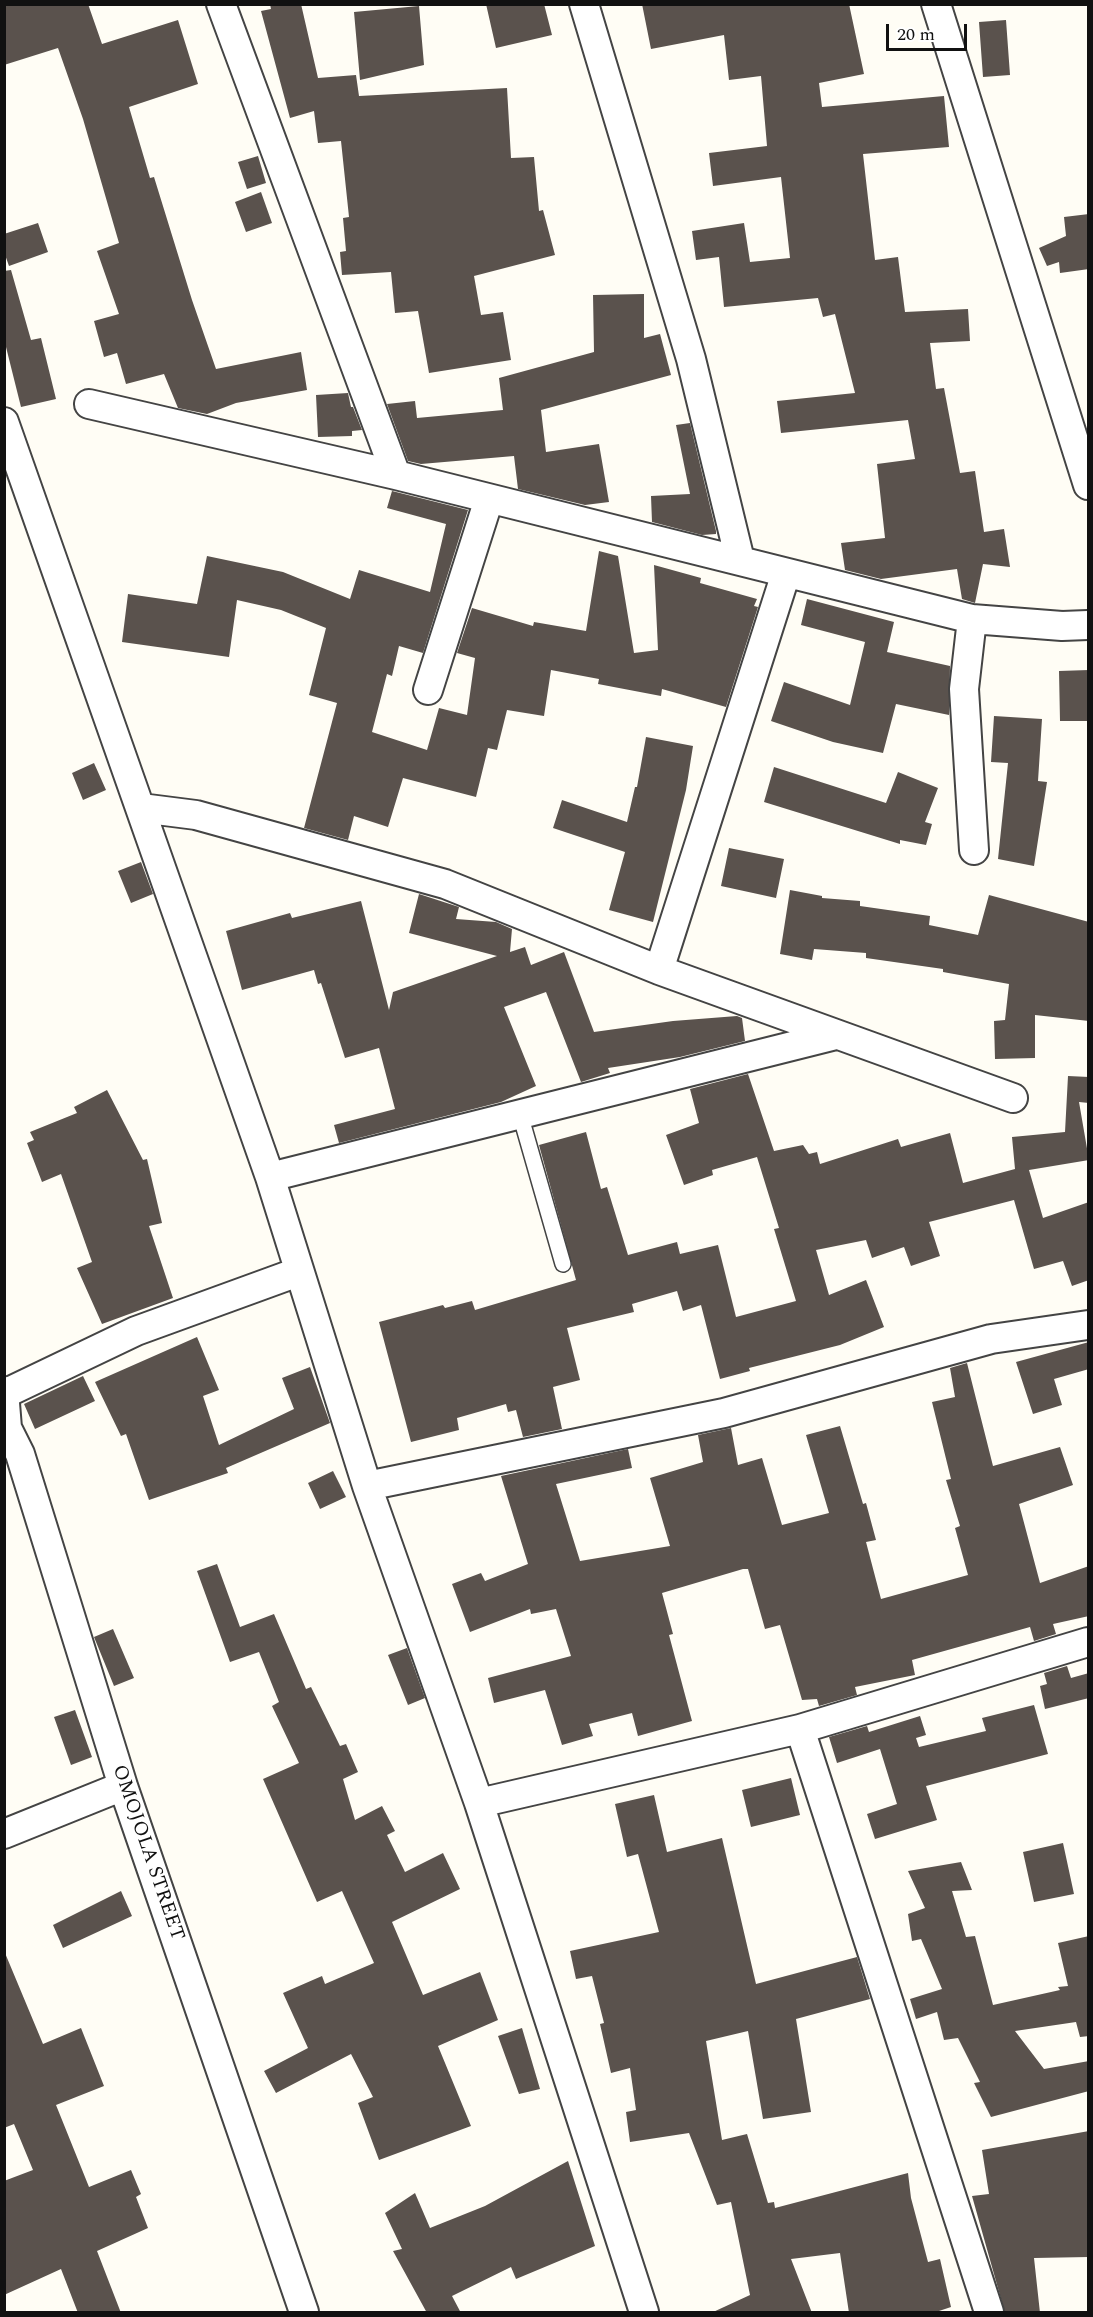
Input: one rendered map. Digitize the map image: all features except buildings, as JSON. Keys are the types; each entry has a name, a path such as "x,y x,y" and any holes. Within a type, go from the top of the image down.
{"street":[{"path":"221,4 396,475"},
{"path":"584,4 691,359 740,560"},
{"path":"936,4 1089,485"},
{"path":"89,404 396,475 972,619 1062,626 1089,625"},
{"path":"4,422 270,1177 367,1486 479,1803 644,2313"},
{"path":"428,690 489,498"},
{"path":"659,970 786,573"},
{"path":"972,619 964,689 974,850"},
{"path":"141,808 207,818 445,884 659,970 1012,1098"},
{"path":"270,1177 836,1035"},
{"path":"5,1393 136,1331 298,1272"},
{"path":"367,1486 724,1413 991,1339 1089,1325"},
{"name":"OMOJOLA STREET","path":"5,1393 7,1428 20,1454 123,1786 304,2313"},
{"path":"479,1803 800,1729 1089,1642"},
{"path":"800,1729 989,2313"},
{"path":"4,1834 123,1786"}],"lane":[{"path":"520,1114 563,1264"}]}
